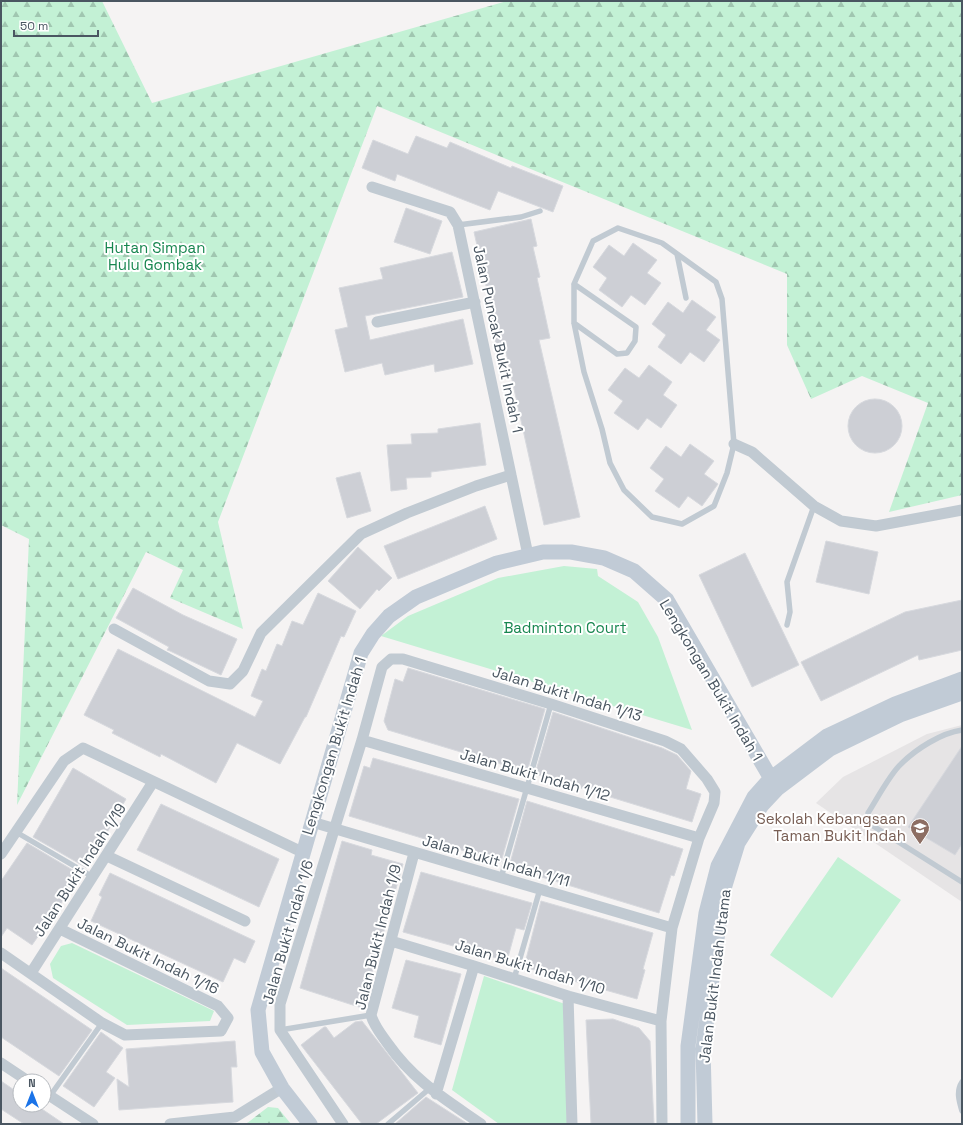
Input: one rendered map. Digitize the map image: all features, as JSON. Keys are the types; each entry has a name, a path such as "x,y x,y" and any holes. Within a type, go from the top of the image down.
{"street":[{"name":"Jalan Puncak Bukit Indah 1","path":"372,187 450,212 458,225 528,555"},
{"path":"377,322 475,302"},
{"path":"734,444 752,452 814,506 841,521 876,526 962,510"},
{"path":"114,630 209,681 230,684 243,671 260,633 361,534 421,507 511,475"},
{"name":"Lengkongan Bukit Indah 1","path":"310,1124 282,1088 262,1052 258,1010 302,852 361,653 373,634 389,616 416,597 497,563 528,555 571,552 604,558 634,571 667,600 774,784"},
{"name":"Jalan Bukit Indah 1/13","path":"382,667 391,658 402,659 551,704 665,741 681,750 707,779 715,792 714,803 699,838"},
{"name":"Jalan Bukit Indah 1/6","path":"280,1030 280,1004 362,740 382,667"},
{"name":"Jalan Bukit Indah Utama","path":"705,1124 703,1049 723,892 738,843 774,784 827,736 895,704 962,679"},
{"name":"Jalan Bukit Indah Utama","path":"688,1124 688,1046 706,913 718,866 754,797 830,749 900,715 962,693"},
{"name":"Jalan Bukit Indah 1/12","path":"362,740 699,838"},
{"path":"1,854 64,761 83,748 302,852"},
{"name":"Jalan Bukit Indah 1/19","path":"31,973 153,782"},
{"name":"Jalan Bukit Indah 1/11","path":"312,822 672,928"},
{"path":"662,1124 661,1021 672,928 699,838"},
{"name":"Jalan Bukit Indah 1/9","path":"414,853 371,1015 374,1025 399,1060 433,1091 481,1124"},
{"path":"107,856 245,920"},
{"name":"Jalan Bukit Indah 1/16","path":"60,929 218,1006 228,1018 221,1031 125,1035 102,1023"},
{"name":"Jalan Bukit Indah 1/10","path":"391,942 514,978 568,996 661,1021"},
{"path":"1,953 102,1023"},
{"path":"433,1091 474,966"},
{"path":"568,996 572,1124"},
{"path":"280,1030 343,1124"},
{"path":"1,1063 16,1073"},
{"path":"170,1124 235,1117 282,1088"},
{"path":"52,1097 93,1124"}],"lane":[{"path":"458,225 522,216 540,211"},
{"path":"618,228 662,243 678,254 716,282 722,299 734,444 727,473 714,506 682,524 652,517 624,490 610,463 602,429 584,372 574,323 574,284 593,241 618,228"},
{"path":"678,254 686,298"},
{"path":"574,284 636,327 635,341 627,353 617,354 574,323"},
{"path":"787,625 790,612 787,582 814,506"},
{"path":"501,878 551,704"},
{"path":"962,730 953,732 926,745 900,764 868,813 870,824 962,882"},
{"path":"16,832 93,877"},
{"path":"514,978 540,889"},
{"path":"280,1030 371,1015"},
{"path":"52,1088 102,1023"},
{"path":"962,1082 959,1086 958,1098 962,1111"},
{"path":"388,1124 433,1091"}],"shaded area":[{"name":"Sekolah Kebangsaan Taman Bukit Indah","path":"962,725 962,902 816,803 843,777 927,734"}],"green space":[{"name":"Hutan Simpan Hulu Gombak","path":"1,1 102,1 152,103 507,1 962,1 962,495 889,512 928,403 862,376 811,399 787,345 787,274 377,106 218,522 243,629 170,598 183,570 146,552 17,805 29,539 1,525"},
{"name":"Badminton Court","path":"564,566 597,569 598,576 638,602 658,637 692,730 381,636 408,616 498,578"},
{"path":"838,857 901,900 832,998 770,955"},
{"path":"72,943 214,1011 210,1021 127,1025 53,978 50,964 61,946"},
{"path":"484,976 565,1004 567,1124 499,1124 452,1090"},
{"path":"268,1107 278,1108 291,1124 246,1124"}],"building":[{"path":"416,136 447,148 450,142 511,168 512,166 563,186 553,212 498,191 490,210 397,174 395,181 362,168 373,140 408,154"},
{"path":"406,208 442,221 430,254 394,242"},
{"path":"531,219 537,246 533,247 540,277 537,278 550,338 539,340 580,517 544,525 505,348 497,349 492,324 494,324 474,232"},
{"path":"633,243 657,260 647,273 661,283 645,305 631,295 622,307 599,290 607,278 593,267 609,245 624,256"},
{"path":"452,252 463,297 365,316 370,340 463,319 473,364 435,372 434,364 385,375 382,363 345,372 335,330 348,327 339,288 383,279 380,268"},
{"path":"692,300 716,317 706,330 720,340 704,362 690,352 681,364 658,347 666,335 652,324 668,302 683,313"},
{"path":"649,365 672,382 663,395 677,405 661,428 647,418 638,430 614,413 623,401 608,390 625,368 639,378"},
{"path":"870,399 880,399 890,403 898,411 902,421 902,431 898,441 890,449 880,453 870,453 860,449 852,441 848,431 848,421 852,411 860,403"},
{"path":"480,423 486,465 431,472 431,477 406,478 407,489 391,491 387,445 412,444 411,434 438,433 438,429"},
{"path":"690,444 714,461 704,474 718,484 702,506 688,496 679,508 655,491 664,479 650,468 666,446 681,457"},
{"path":"360,472 371,511 347,518 336,478"},
{"path":"485,506 497,539 398,579 384,546"},
{"path":"826,541 878,552 869,594 816,582"},
{"path":"358,547 392,578 379,591 377,589 360,609 328,581"},
{"path":"745,553 799,665 752,687 699,575"},
{"path":"133,588 183,615 237,639 221,675 167,650 169,647 116,618"},
{"path":"318,593 356,611 344,637 341,636 306,717 280,764 237,743 216,783 161,754 160,757 112,733 114,730 84,715 118,649 255,717 263,701 251,696 262,669 266,671 277,644 282,646 292,621 303,625"},
{"path":"962,600 962,650 919,660 918,655 821,701 801,662 905,612"},
{"path":"408,668 545,709 527,772 388,730 384,721 395,679 403,682"},
{"path":"553,712 662,748 677,755 691,771 686,789 701,794 692,822 535,774"},
{"path":"962,746 962,844 955,855 908,827"},
{"path":"373,758 519,799 501,862 349,816 364,766 370,768"},
{"path":"73,768 126,799 87,868 33,837"},
{"path":"527,801 683,849 674,876 671,875 659,913 509,867"},
{"path":"161,804 279,859 259,907 137,850"},
{"path":"342,841 372,850 371,855 403,864 362,1008 300,988"},
{"path":"27,843 81,875 32,945 7,928 1,937 1,881"},
{"path":"421,872 532,903 524,930 516,928 507,961 403,932"},
{"path":"110,873 255,941 245,963 234,958 223,982 91,921 102,897 99,895"},
{"path":"541,901 653,933 643,969 645,970 637,999 524,967"},
{"path":"406,960 461,974 441,1045 414,1037 419,1016 392,1008"},
{"path":"1,968 92,1030 59,1076 1,1037"},
{"path":"613,1019 639,1028 650,1041 654,1124 591,1124 586,1020"},
{"path":"362,1021 418,1093 376,1124 362,1124 301,1045 324,1027 326,1027 334,1038 355,1022"},
{"path":"101,1032 123,1048 106,1072 115,1078 94,1107 63,1086"},
{"path":"235,1041 237,1067 231,1067 233,1102 119,1110 117,1079 129,1087 126,1049"},
{"path":"1,1081 12,1089 12,1113 48,1113 64,1124 24,1124 1,1109"},
{"path":"426,1097 468,1124 395,1124"}],"place":[{"name":"Sekolah Kebangsaan Taman Bukit Indah","path":"920,845"}]}
